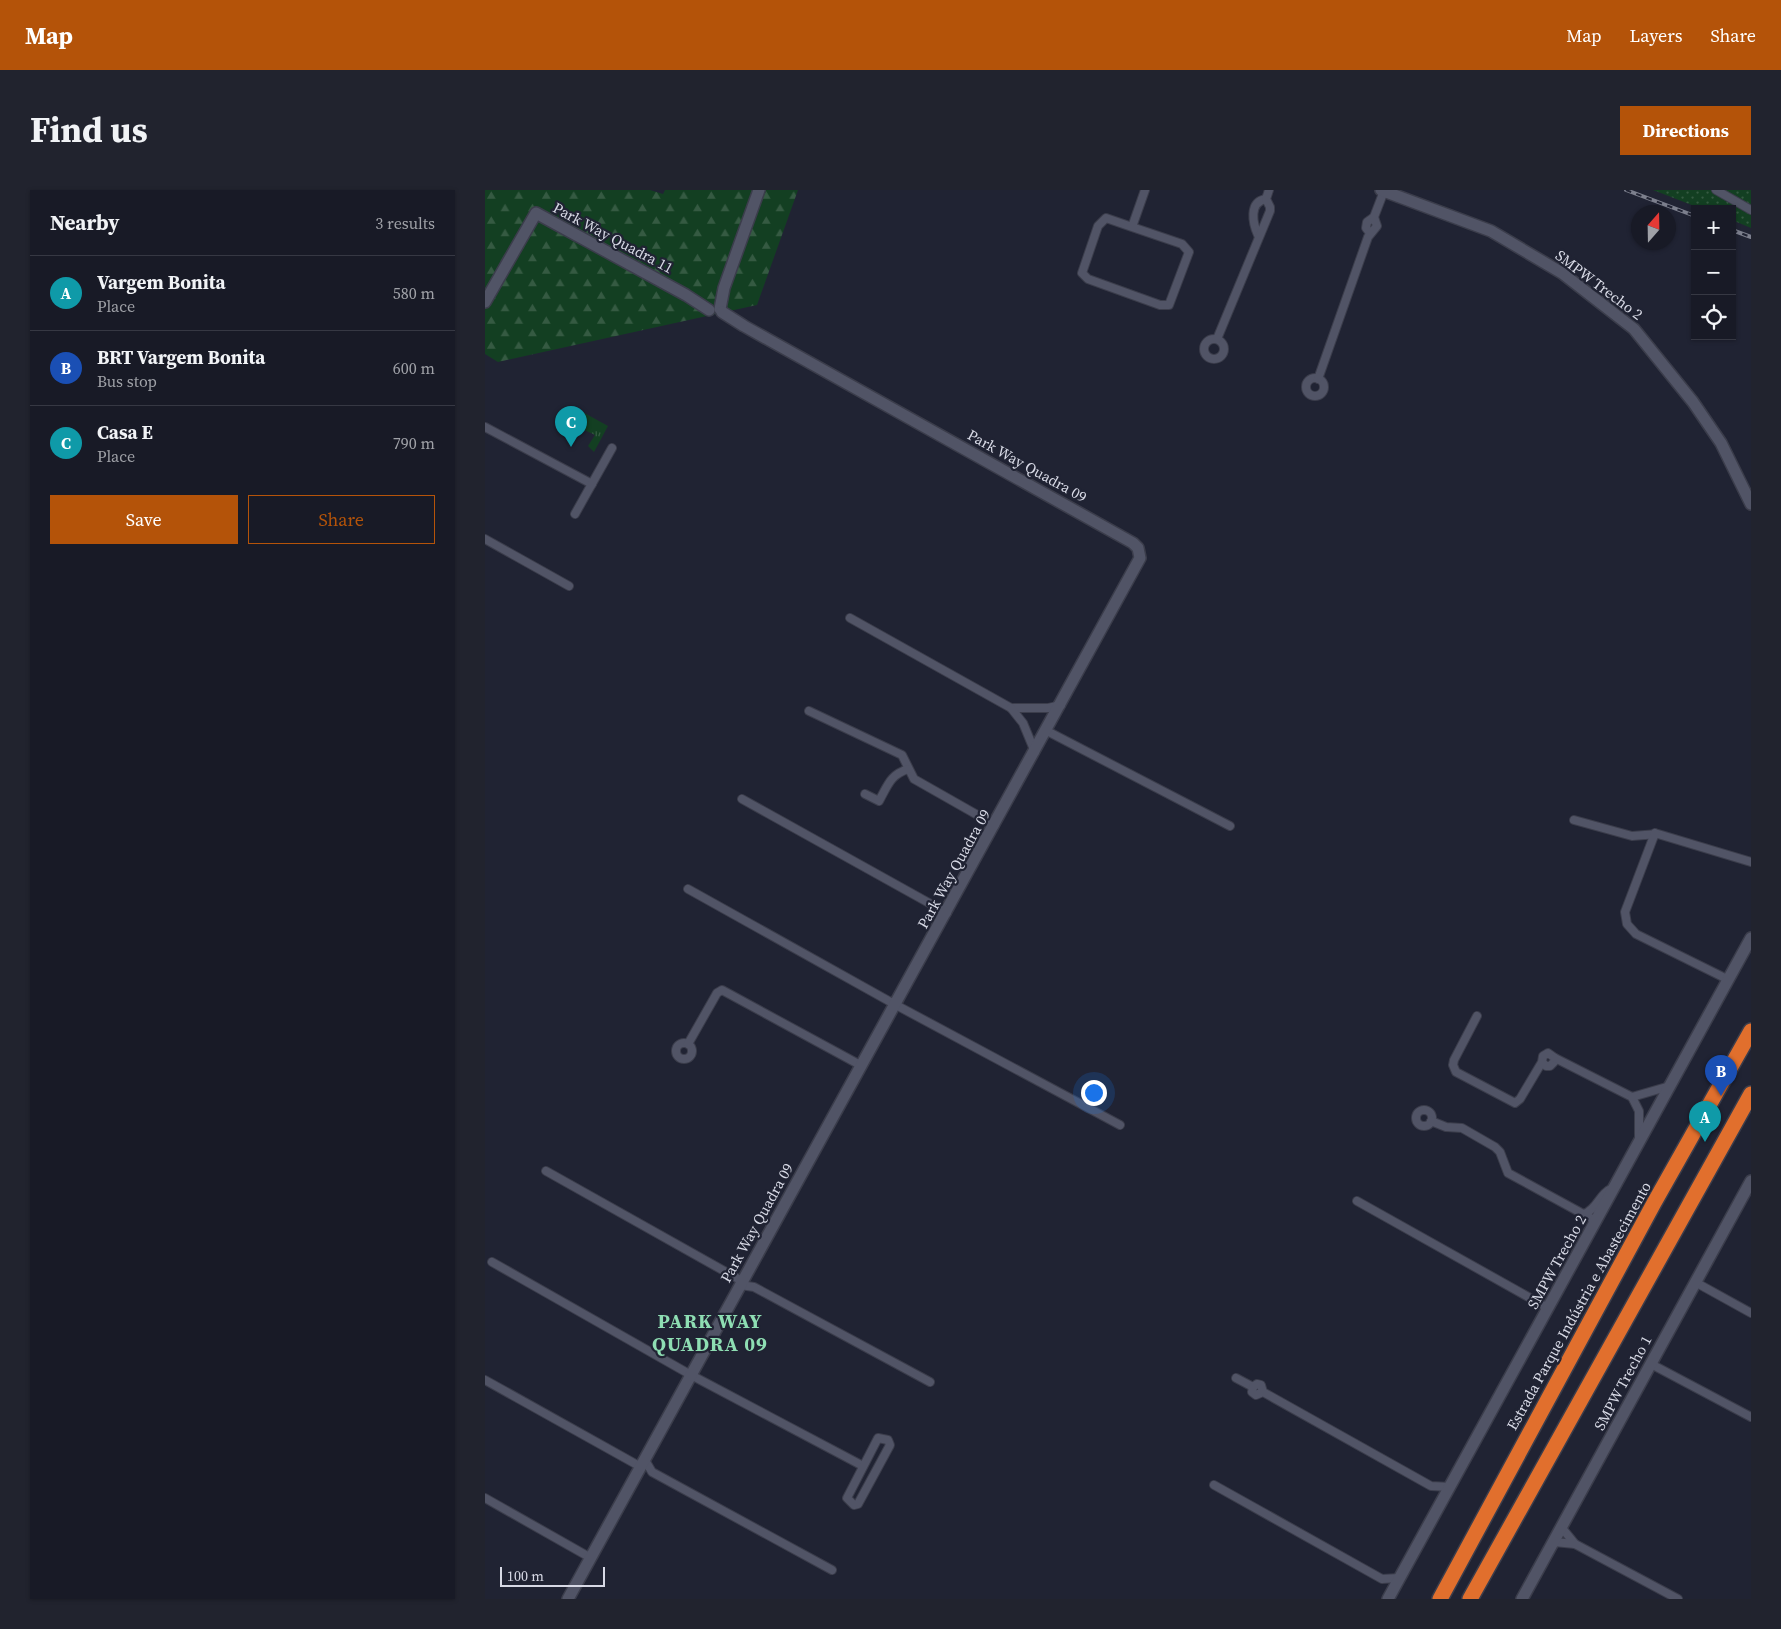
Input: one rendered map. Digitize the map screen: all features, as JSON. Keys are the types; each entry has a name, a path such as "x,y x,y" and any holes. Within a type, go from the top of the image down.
{"highway":[{"name":"Estrada Parque Indústria e Abastecimento","path":"1440,1599 1650,1211 1751,1031"},
{"path":"1470,1599 1751,1094"}],"street":[{"path":"716,310 759,190"},
{"path":"1131,227 1145,190"},
{"path":"1217,339 1269,211 1270,207 1266,199 1269,190"},
{"path":"1318,379 1369,233 1374,231 1377,226 1375,218 1382,190"},
{"name":"SMPW Trecho 2","path":"1382,190 1444,212 1499,236 1562,273 1634,329 1693,402 1721,443 1751,504"},
{"path":"1716,190 1751,210"},
{"path":"1258,236 1252,220 1256,206 1260,201 1266,199"},
{"name":"Park Way Quadra 11","path":"485,302 536,214 716,310"},
{"path":"1102,220 1111,220 1131,227 1182,244 1189,252 1169,305 1160,305 1084,276 1083,268 1098,226 1102,220"},
{"name":"Park Way Quadra 09","path":"568,1599 644,1468 691,1375 1139,562 1139,552 1135,544 716,310"},
{"path":"485,427 592,484"},
{"path":"575,514 612,448"},
{"path":"485,539 569,586"},
{"path":"850,618 1011,708 1023,723 1035,752"},
{"path":"1011,708 1031,709 1061,705"},
{"path":"1023,723 1031,709"},
{"path":"809,711 898,752 904,758 910,776 920,784 995,825"},
{"path":"1047,730 1230,826"},
{"path":"865,794 879,801 896,772 908,769"},
{"path":"742,799 947,913"},
{"path":"1573,820 1632,836 1655,833 1751,862"},
{"path":"1655,833 1625,912 1627,924 1636,934 1729,980"},
{"path":"688,889 896,1005 1120,1125"},
{"name":"SMPW Trecho 2","path":"1389,1596 1751,938"},
{"path":"688,1044 717,993 722,990 862,1066"},
{"path":"1477,1016 1453,1065 1456,1072 1515,1103 1520,1099 1542,1062 1546,1066 1550,1066 1555,1058 1632,1097 1639,1111 1639,1143"},
{"path":"1632,1097 1671,1086"},
{"path":"1431,1122 1446,1127 1462,1128 1495,1147 1500,1152 1508,1173 1596,1221"},
{"path":"546,1171 930,1382"},
{"name":"SMPW Trecho 1","path":"1522,1599 1555,1542 1751,1181"},
{"path":"1584,1214 1596,1206 1605,1192 1615,1188"},
{"path":"1357,1201 1549,1308"},
{"path":"492,1262 691,1375 863,1466"},
{"path":"1695,1282 1751,1313"},
{"path":"1651,1364 1751,1417"},
{"path":"1236,1378 1253,1387 1259,1384 1263,1387 1263,1392 1433,1487 1443,1499"},
{"path":"485,1380 832,1570"},
{"path":"878,1438 887,1440 890,1445 857,1504 854,1505 847,1498 863,1466 878,1438"},
{"path":"1214,1485 1382,1579 1399,1578"},
{"path":"1433,1487 1450,1486"},
{"path":"485,1498 591,1558"},
{"path":"1561,1528 1575,1544 1678,1599"},
{"path":"1555,1542 1575,1544"},
{"path":"1382,1579 1389,1596"}],"green space":[{"path":"485,190 650,190 663,194 665,190 798,190 757,305 498,362 485,354"},
{"path":"1653,190 1751,190 1751,228 1736,222 1736,205 1692,205"},
{"path":"579,410 608,426 594,452 588,446 595,435 578,427 580,424 574,421 571,426 567,424 573,411"}],"railway":[{"path":"1626,190 1691,214"},
{"path":"1736,231 1751,237"}],"place":[{"name":"Casa E","path":"571,447"},
{"name":"BRT Vargem Bonita","path":"1721,1096"},
{"name":"Vargem Bonita","path":"1705,1142"}],"district":[{"name":"PARK WAY QUADRA 09","path":"710,1332"}]}
